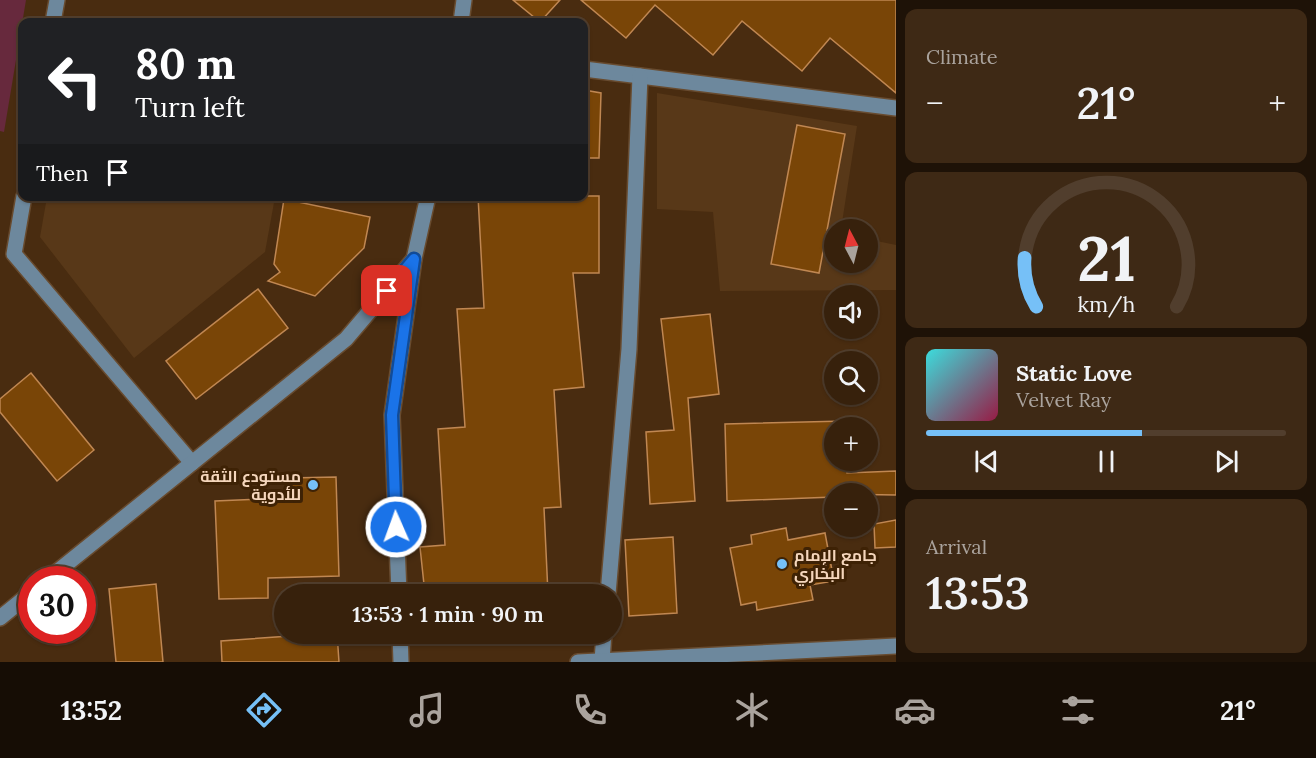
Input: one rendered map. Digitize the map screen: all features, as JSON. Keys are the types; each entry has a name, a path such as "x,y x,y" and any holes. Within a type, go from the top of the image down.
{"street":[{"path":"54,18 57,0"},
{"path":"462,18 464,0"},
{"path":"588,70 896,108"},
{"path":"609,584 629,349 640,76"},
{"path":"23,201 14,254 192,463"},
{"path":"399,584 392,415 414,259 427,201"},
{"path":"64,566 346,339 414,259"},
{"path":"0,618 18,603"},
{"path":"400,644 401,662"},
{"path":"602,661 603,644"},
{"path":"578,662 794,656 896,646"}],"shaded area":[{"path":"0,0 26,0 23,18 18,18 18,48 4,132 0,131"},
{"path":"657,93 857,126 843,219 824,219 824,273 878,273 878,241 896,245 896,290 878,290 878,285 824,285 824,290 720,291 713,212 657,209"},
{"path":"46,201 274,201 265,252 134,358 40,237"}],"building":[{"path":"513,0 560,0 544,18 535,18"},
{"path":"581,0 896,0 896,93 830,38 802,71 742,21 713,55 655,5 626,38"},
{"path":"588,91 601,93 599,158 588,158"},
{"path":"797,125 845,134 829,219 824,219 824,246 819,273 771,264"},
{"path":"588,196 599,196 599,273 573,273 584,387 554,390 561,507 544,508 548,584 424,584 420,547 445,545 438,429 465,427 457,309 484,308 478,201 588,201"},
{"path":"284,201 370,217 364,248 315,296 268,281 280,272 274,264"},
{"path":"258,289 288,328 196,399 166,361"},
{"path":"710,314 719,394 688,398 695,501 650,504 646,432 674,430 661,319"},
{"path":"31,373 94,450 57,481 0,412 0,399"},
{"path":"824,422 824,471 847,471 847,473 896,471 896,495 878,495 878,483 824,483 824,497 727,501 725,424"},
{"path":"336,477 339,576 268,578 268,598 219,599 215,501 288,498 288,478"},
{"path":"896,520 896,547 875,548 878,523"},
{"name":"جامع الإمام البخاري","path":"786,528 788,540 824,533 834,581 810,585 813,600 757,610 756,602 741,605 730,548 752,544 751,535"},
{"path":"673,537 677,613 629,616 625,540"},
{"path":"156,584 163,662 116,662 109,589"},
{"path":"274,637 274,644 338,644 339,662 222,662 221,641"}],"place":[{"name":"مستودع الثقة للأدوية","path":"313,485"},
{"name":"جامع الإمام البخاري","path":"782,564"}],"route":[{"path":"387,291 414,259 392,415 396,527"}]}
